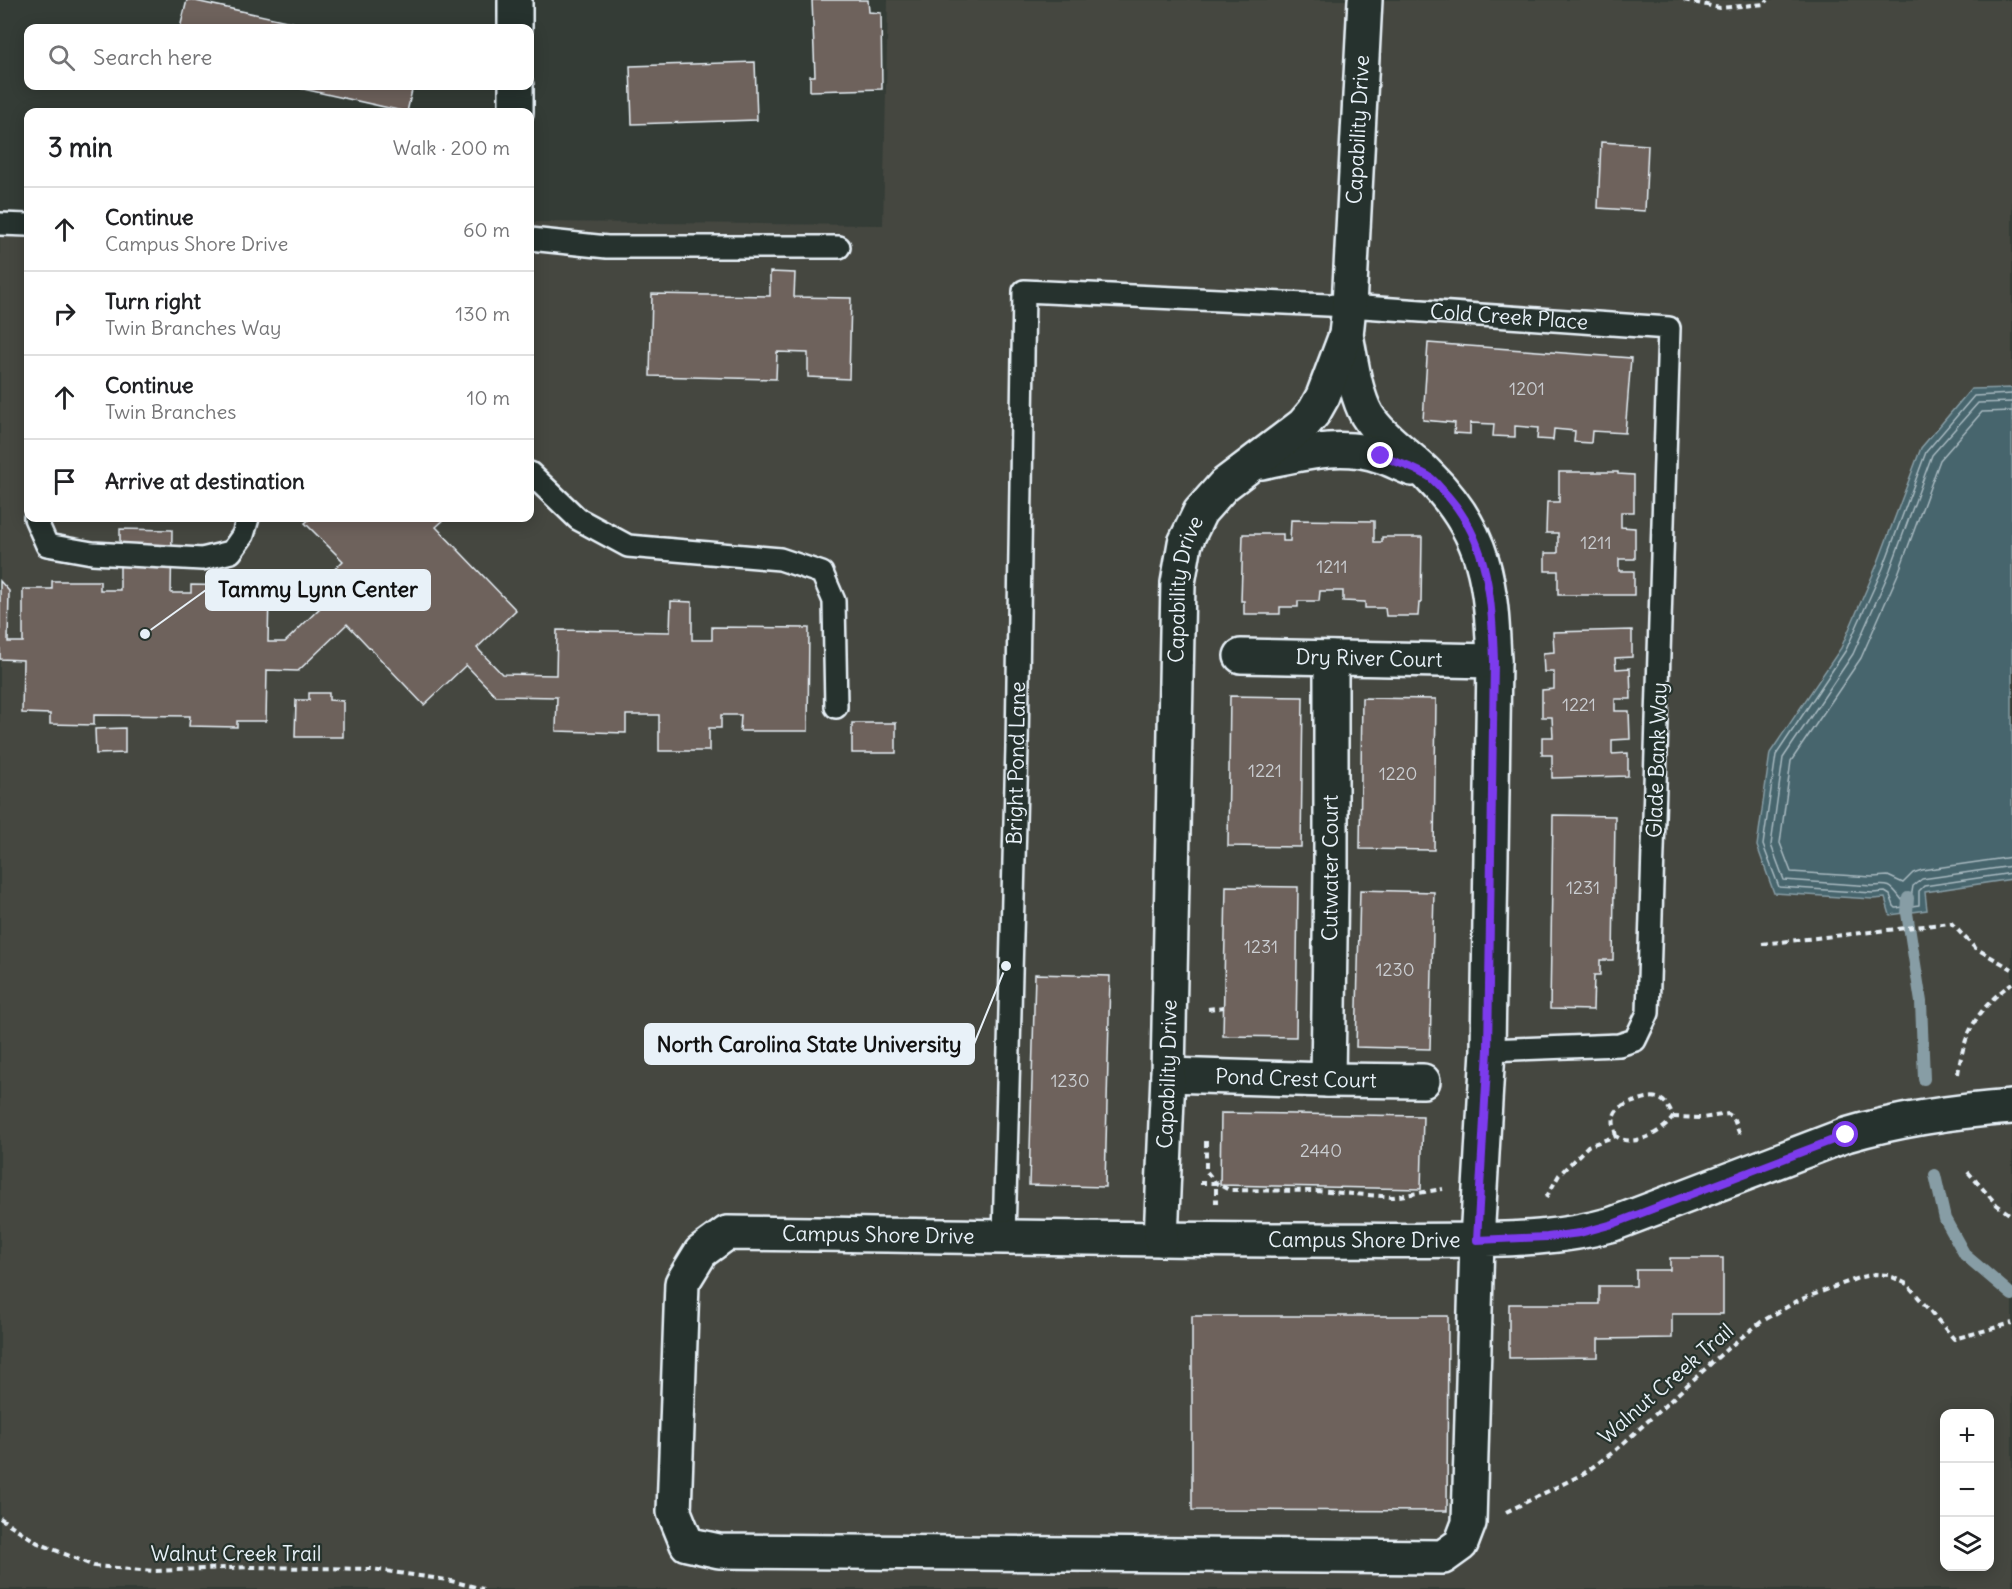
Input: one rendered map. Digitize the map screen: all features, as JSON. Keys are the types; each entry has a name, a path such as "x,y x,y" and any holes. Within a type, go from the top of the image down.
{"street":[{"path":"515,0 515,24"},
{"name":"Capability Drive","path":"1161,1239 1168,1075 1178,583 1185,543 1200,512 1224,485 1303,425 1314,412 1323,396 1348,320 1365,0"},
{"path":"516,90 516,108"},
{"path":"1348,320 1360,399 1366,414 1377,428 1430,476 1458,508 1477,542 1486,570 1492,606 1494,661 1488,1050 1477,1240"},
{"path":"1253,464 1311,452 1345,449 1381,456 1430,476"},
{"name":"Dry River Court","path":"1242,656 1494,661"},
{"name":"Cutwater Court","path":"1328,1080 1331,658"},
{"name":"Pond Crest Court","path":"1168,1075 1423,1081"},
{"name":"Campus Shore Drive","path":"1477,1240 1469,1523 1461,1544 1443,1557 719,1551 687,1544 674,1512 682,1283 701,1252 727,1233 1217,1240 1477,1240 1547,1237 1580,1233 1613,1224 1846,1135 1876,1126 1951,1113 2012,1107"}],"lane":[{"path":"0,224 24,225"},
{"path":"534,239 607,247 839,247"},
{"name":"Cold Creek Place","path":"1024,291 1348,320 1669,328"},
{"name":"Bright Pond Lane","path":"1005,1237 1017,747 1024,291"},
{"name":"Glade Bank Way","path":"1488,1050 1619,1045 1635,1040 1648,1013 1669,328"},
{"path":"534,477 578,519 628,546 780,559 822,573 834,601 836,707"},
{"path":"37,522 47,545 120,556 202,559 231,552 243,535 247,522"}],"path":[{"path":"1684,0 1720,8 1764,4 1768,0"},
{"path":"1762,944 1951,923 1975,948 2012,969"},
{"path":"1958,1075 1964,1043 1971,1025 1983,1009 2012,983"},
{"path":"1208,1009 1224,1007"},
{"path":"1673,1117 1670,1108 1654,1096 1622,1105 1614,1114 1613,1122 1616,1136 1620,1139 1635,1140 1662,1129 1673,1117 1702,1118 1728,1114 1733,1117 1742,1140"},
{"path":"1205,1131 1206,1171 1215,1184 1217,1240"},
{"path":"1546,1198 1559,1175 1588,1146 1616,1136"},
{"path":"1968,1172 1997,1205 2012,1216"},
{"path":"1164,1182 1215,1184 1228,1190 1316,1191 1393,1197 1443,1188"},
{"name":"Walnut Creek Trail","path":"1500,1515 1583,1474 1616,1450 1735,1342 1778,1310 1799,1300 1861,1277 1875,1274 1888,1275 1906,1284 1954,1340 2012,1323"},
{"name":"Walnut Creek Trail","path":"0,1518 38,1543 94,1566 153,1571 252,1567 372,1569 483,1589"}],"shaded area":[{"path":"888,0 2012,0 2012,1589 0,1589 0,218 24,218 24,522 534,522 534,222 883,225"}],"water":[{"path":"2012,388 2012,879 1925,892 1927,910 1890,915 1885,898 1774,893 1757,846 1770,753 1841,648 1877,565 1921,448 1971,389"}],"building":[{"path":"187,0 191,0 300,24 181,24"},
{"path":"812,0 868,0 869,12 881,13 882,89 810,91 810,76 815,76"},
{"path":"755,62 757,120 632,124 630,66"},
{"path":"308,90 412,90 408,108 389,108"},
{"path":"1601,142 1648,145 1645,211 1598,208"},
{"path":"770,272 795,273 794,297 851,298 849,379 808,377 808,353 777,352 776,379 650,376 652,294 770,296"},
{"path":"1428,343 1631,358 1625,433 1592,431 1591,443 1574,442 1575,431 1554,429 1553,440 1537,439 1538,428 1515,426 1515,437 1493,436 1494,424 1470,423 1470,434 1454,433 1455,423 1423,420"},
{"path":"1559,472 1618,472 1618,474 1634,475 1634,512 1621,512 1621,527 1635,528 1635,559 1619,559 1619,571 1634,571 1634,595 1558,595 1558,571 1545,571 1545,553 1558,553 1558,533 1546,533 1547,502 1559,502"},
{"path":"1291,520 1374,521 1374,542 1382,542 1382,537 1422,537 1421,603 1419,603 1418,616 1386,616 1385,608 1365,608 1365,602 1343,601 1343,591 1320,591 1319,601 1298,601 1298,607 1280,607 1280,614 1244,614 1244,601 1241,601 1243,534 1283,534 1283,541 1290,541"},
{"path":"442,522 436,527 516,610 477,648 502,674 556,675 557,630 670,632 671,601 692,602 692,640 712,640 712,627 809,628 808,731 740,731 741,715 721,715 721,728 709,728 709,751 659,751 659,715 626,715 626,733 556,731 557,697 496,696 466,665 424,705 347,624 298,671 267,670 266,721 237,721 237,727 189,726 190,716 94,715 94,725 50,724 50,714 22,713 23,660 0,659 0,581 9,591 8,642 23,642 23,589 52,589 52,581 100,581 100,590 120,590 120,529 172,530 171,593 191,593 191,585 239,586 239,593 269,593 268,642 285,642 323,605 311,592 343,561 305,523"},
{"path":"1632,630 1632,657 1615,658 1616,669 1630,668 1631,699 1615,699 1615,711 1629,711 1630,739 1612,740 1612,754 1628,753 1628,776 1552,778 1552,755 1542,755 1542,737 1553,737 1552,717 1542,717 1542,690 1554,689 1554,672 1544,672 1543,653 1554,652 1553,632"},
{"path":"309,693 329,693 329,700 343,701 343,737 295,737 296,700 309,700"},
{"path":"1230,696 1303,697 1301,847 1228,846"},
{"path":"1362,698 1436,699 1434,850 1360,849"},
{"path":"852,723 896,723 896,753 852,753"},
{"path":"125,728 125,753 96,754 95,729"},
{"path":"1553,815 1615,816 1613,960 1600,960 1600,975 1594,975 1593,1010 1550,1009"},
{"path":"1226,886 1298,887 1296,1037 1223,1036"},
{"path":"1360,890 1434,892 1430,1049 1356,1047"},
{"path":"1035,974 1110,976 1105,1187 1029,1185"},
{"path":"1221,1113 1423,1116 1421,1189 1220,1185"},
{"path":"1670,1258 1723,1258 1723,1314 1672,1314 1672,1338 1598,1339 1598,1357 1509,1358 1509,1304 1599,1304 1599,1286 1636,1286 1636,1270 1670,1270"},
{"path":"1192,1316 1448,1316 1447,1511 1192,1510"}],"waterway":[{"path":"1908,898 1907,913 1921,1002 1924,1079"},
{"path":"1935,1175 1945,1219 1965,1255 2012,1295"}],"place":[{"name":"Tammy Lynn Center","path":"145,634"},
{"name":"North Carolina State University","path":"1006,966"}],"route":[{"path":"1381,456 1430,476 1458,508 1477,542 1486,570 1492,606 1494,661 1488,1050 1477,1240 1547,1237 1580,1233 1613,1224 1846,1135"}]}
